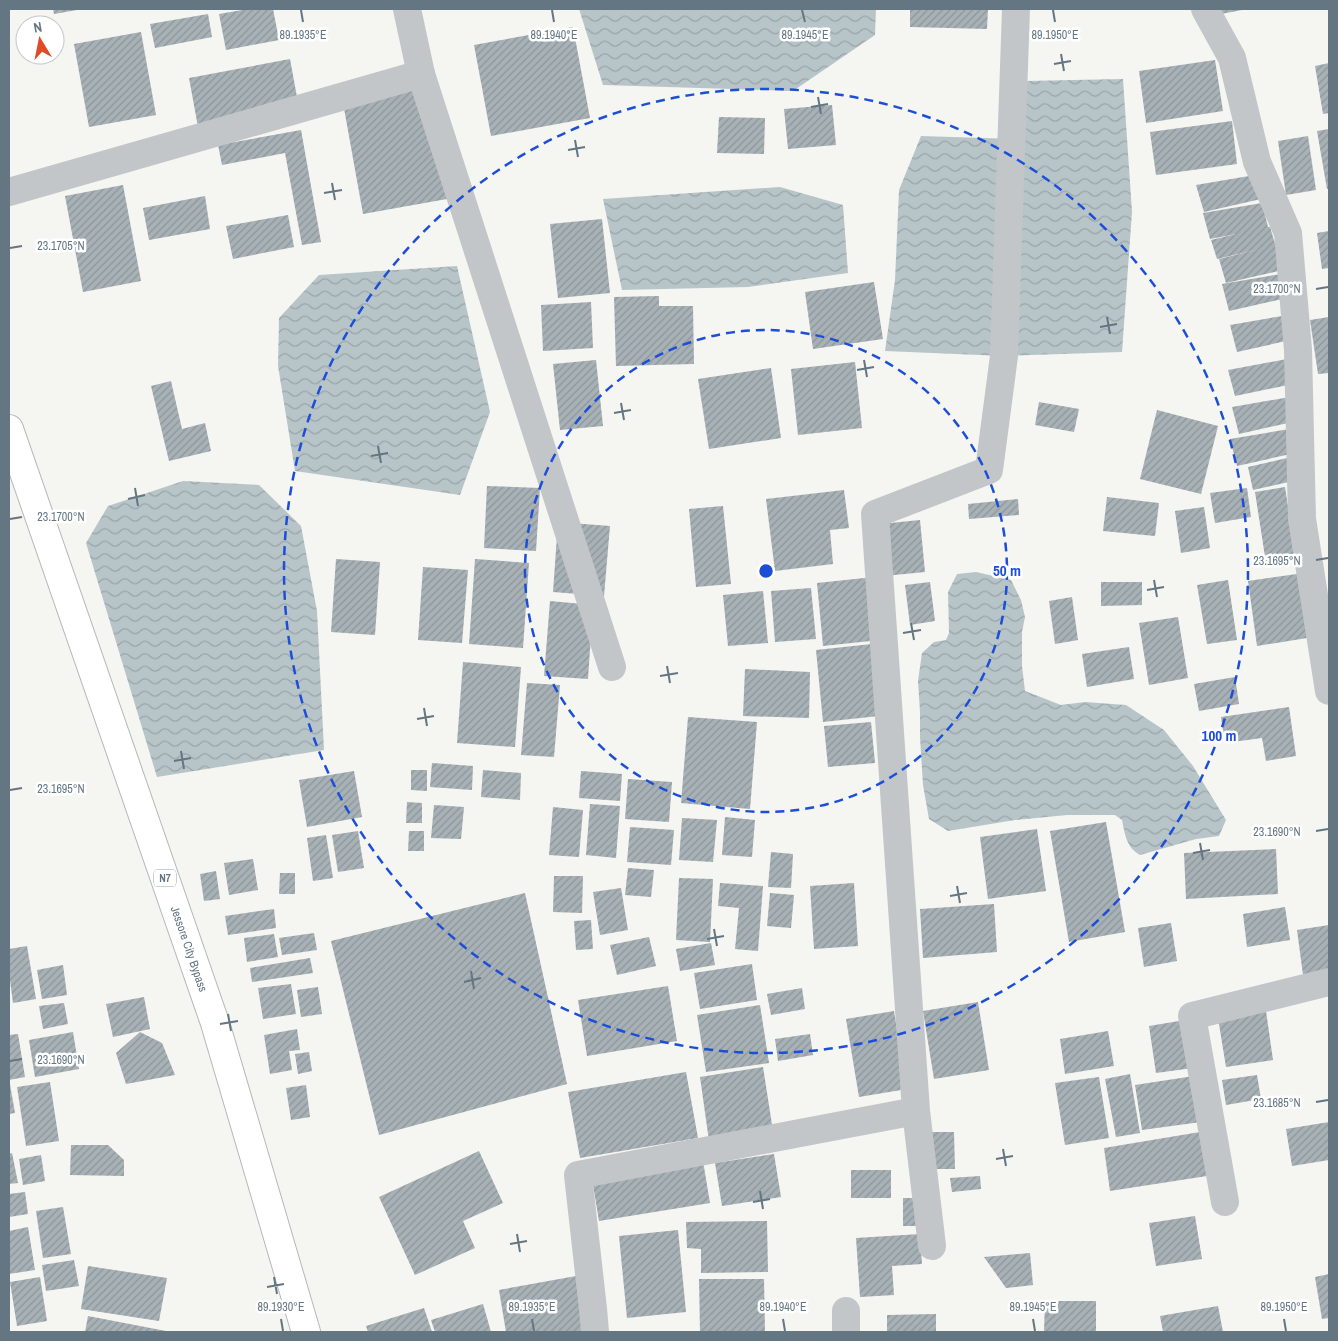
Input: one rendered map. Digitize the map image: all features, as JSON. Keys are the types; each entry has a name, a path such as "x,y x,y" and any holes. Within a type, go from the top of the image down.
{"highway":[{"name":"Jessore City Bypass","path":"11,442 215,1023 306,1332"}],"street":[{"path":"407,9 421,74 612,667"},
{"path":"932,1246 916,1110 875,514 989,470 1004,356 1016,9"},
{"path":"1206,9 1232,58 1257,162 1288,233 1298,350 1302,519 1329,691"},
{"path":"9,192 421,74"},
{"path":"1225,1202 1192,1016 1329,982"},
{"path":"595,1332 578,1175 916,1110"}],"water":[{"path":"579,9 876,9 875,35 793,91 603,85"},
{"path":"1123,79 1132,212 1122,352 1004,356 885,351 895,280 899,190 921,136 1015,139 1026,81"},
{"path":"780,187 843,205 848,273 748,287 622,290 603,199"},
{"path":"457,266 490,412 460,495 295,471 278,366 279,318 319,275"},
{"path":"183,481 259,485 301,526 317,611 324,750 157,777 86,543 108,506"},
{"path":"976,572 1011,580 1021,600 1025,617 1022,632 1022,666 1025,691 1061,705 1085,702 1126,705 1164,730 1193,766 1226,820 1219,836 1196,839 1140,855 1129,844 1122,820 1115,815 1067,815 1015,820 948,831 929,819 923,785 920,737 918,681 922,653 934,642 946,640 949,633 948,592 957,574"}],"building":[{"path":"53,9 77,9 77,10 54,14"},
{"path":"248,9 273,9 279,40 226,50 219,14"},
{"path":"910,9 988,9 987,29 910,27"},
{"path":"1215,9 1241,9 1242,10 1216,15"},
{"path":"208,14 212,37 155,48 150,24"},
{"path":"573,27 590,118 491,136 474,45"},
{"path":"141,32 156,115 89,127 74,44"},
{"path":"290,59 301,119 200,138 189,78"},
{"path":"1215,60 1223,111 1146,123 1139,71"},
{"path":"1329,63 1329,113 1323,114 1315,66"},
{"path":"434,68 458,197 363,214 340,86"},
{"path":"832,105 836,145 788,149 784,109"},
{"path":"719,117 765,118 764,154 717,153"},
{"path":"1232,121 1237,164 1156,175 1150,132"},
{"path":"1329,129 1329,189 1327,189 1317,131"},
{"path":"301,130 321,242 302,245 285,153 222,165 218,145"},
{"path":"1308,136 1316,190 1286,195 1278,141"},
{"path":"1255,175 1261,199 1204,212 1196,185"},
{"path":"123,185 141,281 83,292 65,196"},
{"path":"205,196 210,229 149,240 143,208"},
{"path":"1262,203 1283,270 1226,283 1219,259 1264,248 1217,259 1211,240 1236,234 1210,239 1203,213"},
{"path":"288,215 294,247 233,259 226,226"},
{"path":"602,219 610,293 558,298 550,224"},
{"path":"1329,231 1329,268 1322,269 1317,233"},
{"path":"1281,274 1287,298 1229,311 1222,284"},
{"path":"874,282 883,339 813,349 805,292"},
{"path":"659,296 659,306 693,306 694,364 616,366 614,297"},
{"path":"591,302 593,348 543,351 541,305"},
{"path":"1288,315 1295,339 1237,352 1230,325"},
{"path":"1329,317 1329,373 1318,374 1310,320"},
{"path":"1287,359 1293,384 1235,396 1228,370"},
{"path":"596,360 603,426 560,430 553,364"},
{"path":"855,362 862,428 798,435 791,369"},
{"path":"771,368 781,438 709,449 698,379"},
{"path":"171,381 182,429 205,423 211,451 169,461 151,386"},
{"path":"1290,397 1297,421 1239,434 1232,407"},
{"path":"1039,402 1079,409 1074,432 1035,425"},
{"path":"1157,410 1218,426 1201,494 1140,479"},
{"path":"1289,429 1295,453 1237,466 1230,439"},
{"path":"1287,458 1293,481 1253,490 1248,467"},
{"path":"487,486 540,488 536,551 484,548"},
{"path":"1285,487 1296,559 1266,563 1255,492"},
{"path":"1247,488 1251,517 1215,523 1210,493"},
{"path":"844,490 849,528 830,530 833,564 775,571 766,499"},
{"path":"1107,497 1159,503 1155,536 1103,531"},
{"path":"1018,499 1019,515 969,519 968,504"},
{"path":"723,506 731,584 696,587 689,509"},
{"path":"1204,507 1210,548 1181,553 1175,511"},
{"path":"920,520 925,572 884,576 880,524"},
{"path":"558,522 610,526 604,596 553,592"},
{"path":"336,559 380,562 375,635 331,632"},
{"path":"475,559 529,563 523,648 469,644"},
{"path":"423,567 468,570 462,643 418,640"},
{"path":"1297,574 1307,638 1257,646 1248,581"},
{"path":"874,577 880,640 823,646 817,583"},
{"path":"1228,580 1237,640 1207,644 1197,585"},
{"path":"930,582 935,621 910,625 905,585"},
{"path":"1101,582 1142,582 1142,605 1101,606"},
{"path":"811,588 816,639 775,642 771,591"},
{"path":"763,591 768,643 728,646 723,595"},
{"path":"1072,597 1078,640 1055,644 1049,601"},
{"path":"550,601 593,605 588,679 544,676"},
{"path":"1178,617 1188,678 1149,685 1139,623"},
{"path":"881,643 888,715 823,722 816,650"},
{"path":"1129,647 1134,679 1087,687 1082,654"},
{"path":"463,662 521,667 515,747 457,743"},
{"path":"745,669 810,672 809,718 743,716"},
{"path":"1235,677 1239,704 1199,711 1194,684"},
{"path":"527,683 560,685 554,757 521,755"},
{"path":"1289,707 1296,756 1266,761 1262,738 1225,743 1221,717"},
{"path":"688,717 757,722 750,809 681,803"},
{"path":"871,722 875,763 828,767 824,726"},
{"path":"432,763 473,766 472,790 430,787"},
{"path":"411,770 427,770 427,791 411,790"},
{"path":"483,770 521,773 520,800 481,797"},
{"path":"354,771 362,817 307,827 299,780"},
{"path":"581,771 622,774 620,801 579,798"},
{"path":"628,779 672,782 669,822 625,819"},
{"path":"407,802 422,803 422,823 406,823"},
{"path":"590,804 620,806 616,858 586,855"},
{"path":"434,805 464,807 461,839 431,838"},
{"path":"553,807 583,810 579,857 549,855"},
{"path":"725,817 755,820 752,857 722,855"},
{"path":"682,818 717,820 713,862 679,860"},
{"path":"1106,822 1125,932 1069,942 1050,831"},
{"path":"630,827 674,830 671,865 627,862"},
{"path":"1037,829 1046,891 988,899 980,837"},
{"path":"358,831 364,868 338,872 332,835"},
{"path":"409,831 424,831 424,851 408,851"},
{"path":"326,835 333,878 313,881 307,838"},
{"path":"1276,849 1278,894 1186,899 1184,853"},
{"path":"771,852 793,854 791,888 768,887"},
{"path":"253,859 258,890 229,895 224,863"},
{"path":"628,868 654,870 651,897 625,895"},
{"path":"216,871 220,899 204,901 200,874"},
{"path":"280,873 295,873 295,894 279,894"},
{"path":"554,876 583,876 582,913 553,912"},
{"path":"679,878 713,879 710,942 676,940"},
{"path":"720,883 763,886 758,951 735,949 739,908 718,906"},
{"path":"854,883 858,946 814,949 810,886"},
{"path":"621,888 628,930 600,935 593,892"},
{"path":"525,893 567,1084 379,1135 331,941"},
{"path":"770,893 794,895 791,928 767,926"},
{"path":"994,904 997,952 923,958 920,909"},
{"path":"1285,907 1290,940 1247,947 1243,914"},
{"path":"274,909 276,928 228,935 225,916"},
{"path":"591,920 593,949 576,950 574,921"},
{"path":"1171,923 1177,961 1144,967 1138,928"},
{"path":"1329,925 1329,971 1303,975 1297,930"},
{"path":"314,933 317,950 282,955 279,938"},
{"path":"274,934 278,957 247,962 244,938"},
{"path":"649,937 656,966 617,975 610,945"},
{"path":"711,943 715,965 680,971 676,949"},
{"path":"27,946 36,999 13,1003 9,973 9,949"},
{"path":"310,958 313,973 252,982 250,968"},
{"path":"752,964 757,1000 700,1009 694,973"},
{"path":"63,965 67,995 42,999 37,970"},
{"path":"291,984 296,1014 263,1019 258,988"},
{"path":"668,986 677,1041 587,1056 578,1000"},
{"path":"318,987 322,1014 301,1017 297,990"},
{"path":"802,988 805,1009 771,1015 767,994"},
{"path":"144,997 150,1029 113,1037 106,1004"},
{"path":"978,1002 989,1070 934,1079 923,1011"},
{"path":"64,1003 68,1024 43,1029 39,1006"},
{"path":"760,1005 769,1063 706,1072 697,1015"},
{"path":"894,1011 907,1089 859,1097 846,1019"},
{"path":"1266,1011 1273,1060 1226,1067 1218,1018"},
{"path":"1185,1020 1193,1068 1156,1073 1149,1026"},
{"path":"297,1029 300,1050 289,1051 292,1070 270,1074 264,1035"},
{"path":"1108,1031 1114,1066 1065,1074 1060,1039"},
{"path":"73,1032 79,1069 35,1077 29,1040"},
{"path":"140,1032 162,1043 175,1075 126,1084 116,1053"},
{"path":"18,1034 25,1077 9,1080 9,1035"},
{"path":"810,1034 813,1055 778,1061 775,1039"},
{"path":"309,1052 312,1071 298,1074 295,1054"},
{"path":"763,1067 773,1131 709,1141 700,1077"},
{"path":"686,1072 698,1138 580,1158 568,1092"},
{"path":"1130,1074 1140,1133 1116,1137 1105,1079"},
{"path":"1257,1075 1261,1099 1226,1105 1222,1080"},
{"path":"1194,1076 1201,1122 1142,1130 1135,1085"},
{"path":"1099,1077 1109,1138 1065,1145 1055,1083"},
{"path":"50,1082 59,1141 26,1146 17,1087"},
{"path":"9,1084 15,1113 9,1114"},
{"path":"306,1085 310,1117 291,1120 286,1088"},
{"path":"1329,1122 1329,1160 1292,1166 1286,1129"},
{"path":"930,1132 954,1132 955,1169 930,1169"},
{"path":"1200,1132 1207,1176 1110,1191 1104,1148"},
{"path":"71,1145 108,1145 124,1160 124,1176 70,1175"},
{"path":"479,1151 503,1203 463,1221 475,1248 415,1275 379,1197"},
{"path":"12,1153 18,1183 9,1184 9,1154"},
{"path":"774,1154 781,1197 722,1206 715,1163"},
{"path":"41,1155 45,1181 23,1185 19,1159"},
{"path":"703,1161 710,1203 599,1221 592,1179"},
{"path":"851,1170 891,1170 891,1198 851,1198"},
{"path":"980,1176 981,1189 952,1192 950,1178"},
{"path":"25,1192 28,1214 9,1217 9,1194"},
{"path":"903,1198 921,1198 920,1226 903,1226"},
{"path":"63,1207 71,1254 43,1258 36,1211"},
{"path":"1195,1216 1202,1259 1156,1266 1149,1223"},
{"path":"767,1221 768,1272 701,1273 701,1249 687,1248 686,1222"},
{"path":"28,1227 35,1270 9,1274 9,1231"},
{"path":"678,1230 686,1312 627,1318 619,1236"},
{"path":"920,1234 922,1264 892,1266 894,1295 860,1297 856,1238"},
{"path":"1030,1253 1033,1285 1006,1288 984,1257"},
{"path":"74,1260 79,1286 46,1291 42,1265"},
{"path":"88,1266 167,1278 159,1321 81,1309"},
{"path":"1329,1274 1329,1318 1322,1319 1315,1277"},
{"path":"576,1276 585,1331 506,1332 499,1290"},
{"path":"40,1277 47,1321 17,1326 10,1282"},
{"path":"699,1279 764,1279 765,1332 700,1332"},
{"path":"1045,1301 1096,1301 1096,1332 1044,1332"},
{"path":"483,1304 491,1332 435,1332 431,1320"},
{"path":"1218,1306 1223,1332 1163,1332 1160,1316"},
{"path":"424,1308 432,1332 368,1332 366,1326"},
{"path":"936,1314 936,1332 887,1332 887,1315"},
{"path":"88,1316 166,1331 166,1332 85,1332"}]}
